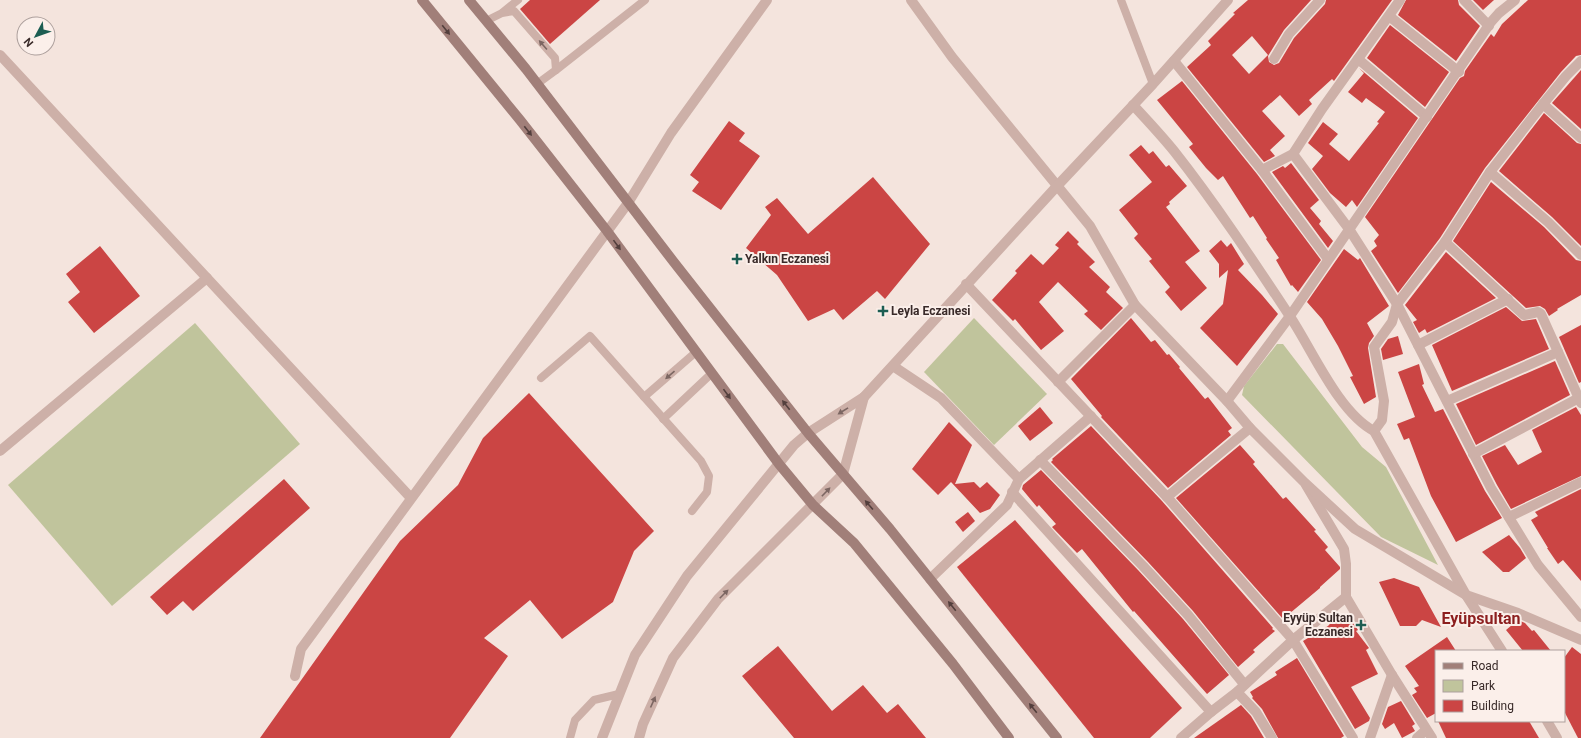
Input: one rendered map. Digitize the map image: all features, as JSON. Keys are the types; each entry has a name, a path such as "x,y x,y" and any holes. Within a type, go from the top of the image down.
{"main road":[{"path":"422,0 520,120 607,231 779,464 813,505 854,543 952,664 1009,738"},
{"path":"469,0 537,84 808,433 890,529 1057,738"}],"street":[{"path":"295,676 301,649 628,203 671,133 767,0"},
{"path":"911,0 952,57 1090,226 1135,305 1250,428 1305,483 1355,529 1466,595 1518,613 1581,640"},
{"path":"602,738 635,655 687,576 794,445 808,433 864,397 966,284 1153,84 1228,0"},
{"path":"1274,59 1289,34 1320,0"},
{"path":"1262,170 1294,154 1322,109 1400,0"},
{"path":"1464,0 1489,26"},
{"path":"1227,402 1290,316 1328,259 1459,72 1489,26 1499,13 1515,0"},
{"path":"1389,16 1459,72"},
{"path":"0,55 411,498"},
{"path":"1358,59 1427,117"},
{"path":"1174,61 1262,170 1328,259"},
{"path":"1374,431 1382,420 1384,401 1374,347 1392,322 1397,304 1445,242 1490,172 1542,104 1581,61"},
{"path":"1542,104 1581,138"},
{"path":"1133,105 1173,150 1290,316 1341,400 1366,427 1374,431 1466,595 1501,650"},
{"path":"1294,154 1349,229 1397,304 1491,488 1538,565 1581,617"},
{"path":"1490,172 1548,222 1581,255"},
{"path":"1445,242 1524,315 1533,312 1538,312 1541,314 1558,352 1577,386 1580,401 1473,454"},
{"path":"0,451 207,278"},
{"path":"966,284 1167,497 1293,640 1353,738"},
{"path":"1418,345 1508,299"},
{"path":"1058,382 1135,305"},
{"path":"1447,401 1558,352"},
{"path":"893,366 941,398 993,450 1019,479"},
{"path":"639,738 643,724 673,658 718,600 843,474 864,397"},
{"path":"930,579 1007,506 1019,479 1091,416"},
{"path":"1167,497 1250,428"},
{"path":"1040,460 1178,604 1244,684"},
{"path":"1509,517 1581,482"},
{"path":"1305,483 1344,549 1346,564 1346,597 1429,734 1417,738"},
{"path":"1012,492 1211,712"},
{"path":"1181,738 1237,692 1293,640 1346,597"},
{"path":"1370,738 1392,675"},
{"path":"1237,692 1256,712 1272,738"},
{"path":"1548,722 1558,738"}],"lane":[{"path":"486,21 502,13 518,0"},
{"path":"537,84 646,0"},
{"path":"1120,0 1153,84"},
{"path":"502,13 514,12 555,58 556,70"},
{"path":"542,378 590,336 701,461 709,476 707,492 692,511"},
{"path":"644,397 696,352"},
{"path":"663,419 712,373"},
{"path":"570,738 575,720 594,700 619,694"}],"green space":[{"path":"974,318 1047,394 994,445 924,372"},
{"path":"195,323 300,444 112,606 8,485"},
{"path":"1277,344 1283,344 1362,447 1386,467 1438,565 1381,537 1242,395 1244,386"}],"building":[{"path":"530,0 600,0 550,44 520,9"},
{"path":"1248,0 1311,0 1284,30 1268,56 1269,62 1274,65 1279,63 1294,38 1325,4 1326,0 1392,0 1334,81 1332,79 1309,100 1312,104 1299,116 1280,95 1262,111 1285,136 1270,150 1275,156 1264,162 1187,67 1211,45 1208,41 1235,14 1233,13","holes":["1252,36 1268,55 1249,74 1232,55"]},
{"path":"1406,0 1458,0 1459,5 1480,26 1456,61 1398,15"},
{"path":"1473,0 1494,0 1483,10"},
{"path":"1528,0 1581,0 1581,55 1576,56 1561,72 1485,168 1440,238 1398,293 1371,251 1377,246 1374,241 1379,235 1365,217 1460,78 1464,76 1465,71 1491,34 1494,37 1502,24"},
{"path":"1390,25 1449,72 1425,107 1367,58"},
{"path":"1359,68 1418,118 1357,207 1352,200 1346,207 1330,193 1312,169 1323,156 1308,143 1323,122 1338,134 1329,144 1349,161 1379,123 1377,122 1385,112 1366,98 1362,103 1348,92 1364,73"},
{"path":"1581,70 1581,129 1552,103"},
{"path":"1182,81 1257,174 1321,260 1298,292 1292,285 1291,286 1276,260 1279,258 1253,216 1250,218 1223,176 1218,180 1206,168 1189,147 1193,144 1157,100"},
{"path":"1544,113 1577,143 1581,144 1581,246 1552,217 1499,171"},
{"path":"729,121 745,133 739,141 760,156 721,210 692,191 699,182 690,175"},
{"path":"1141,145 1149,154 1153,151 1166,167 1169,165 1187,186 1169,202 1170,204 1166,207 1200,251 1185,262 1207,288 1181,311 1165,292 1170,287 1149,261 1152,259 1134,238 1138,234 1119,210 1152,182 1129,155"},
{"path":"1291,163 1319,200 1310,208 1321,221 1319,224 1333,241 1328,248 1272,172 1283,166 1285,168"},
{"path":"873,177 930,244 885,299 877,291 843,320 834,309 808,321 777,275 746,248 771,215 765,207 777,198 808,234"},
{"path":"1491,182 1544,227 1576,260 1581,261 1581,295 1557,309 1558,310 1549,316 1545,309 1540,306 1526,308 1453,241"},
{"path":"1068,231 1079,242 1077,244 1095,262 1089,267 1110,287 1106,292 1123,308 1101,330 1084,314 1088,311 1058,282 1039,302 1064,331 1041,350 1015,319 1013,321 992,300 1017,273 1015,271 1031,254 1043,265 1059,248 1055,245"},
{"path":"1221,240 1227,247 1231,243 1244,264 1238,270 1278,314 1237,366 1200,328 1223,304 1228,270 1219,278 1219,264 1209,251"},
{"path":"100,246 140,296 94,333 68,302 80,292 66,274"},
{"path":"1344,249 1358,260 1360,258 1389,306 1367,323 1374,336 1369,343 1368,348 1376,397 1364,404 1350,377 1353,376 1338,346 1322,319 1307,302"},
{"path":"1446,252 1496,298 1427,333 1425,329 1419,333 1413,322 1417,320 1405,305"},
{"path":"1506,307 1522,321 1536,319 1549,349 1452,391 1432,345"},
{"path":"1131,318 1151,342 1155,340 1167,355 1169,354 1205,399 1208,397 1232,428 1228,431 1231,435 1168,488 1101,417 1102,416 1071,379"},
{"path":"1581,325 1581,382 1579,383 1559,337"},
{"path":"1398,336 1403,354 1383,360 1381,349 1388,339"},
{"path":"1555,361 1570,395 1476,445 1456,404"},
{"path":"1419,364 1424,384 1422,385 1435,412 1443,409 1485,491 1502,518 1456,542 1431,496 1409,438 1404,440 1397,424 1415,417 1398,372"},
{"path":"529,393 654,531 634,551 613,602 562,639 530,600 484,638 508,656 450,738 260,738 400,541 458,485 483,438"},
{"path":"1040,407 1053,423 1030,441 1018,426"},
{"path":"1576,407 1581,415 1581,476 1511,509 1482,456 1505,445 1518,465 1542,452 1532,430"},
{"path":"949,422 972,445 955,484 974,482 980,488 987,482 1000,495 990,509 980,513 951,482 938,495 912,469"},
{"path":"1091,426 1162,501 1275,631 1253,650 1255,652 1238,667 1193,611 1148,562 1051,462 1053,460 1052,459"},
{"path":"1240,445 1255,462 1253,464 1283,499 1286,497 1316,530 1314,531 1328,547 1325,550 1340,567 1340,569 1320,588 1283,619 1176,498"},
{"path":"1041,470 1138,570 1183,619 1229,675 1207,694 1134,611 1133,612 1082,549 1077,553 1052,527 1056,524 1039,505 1037,507 1022,489 1023,485"},
{"path":"284,479 310,508 193,611 183,601 167,615 150,597"},
{"path":"1581,489 1581,581 1563,560 1558,564 1531,520 1538,516 1535,512"},
{"path":"968,512 975,521 963,532 955,522"},
{"path":"1015,520 1182,708 1150,738 1094,738 957,567"},
{"path":"1509,535 1526,558 1509,572 1503,572 1482,552"},
{"path":"1394,578 1419,587 1441,627 1422,620 1416,626 1400,626 1379,582"},
{"path":"1339,614 1347,614 1358,630 1356,631 1369,648 1366,650 1378,674 1351,687 1370,718 1369,721 1355,729 1303,641 1328,626"},
{"path":"1518,620 1525,623 1532,631 1534,630 1550,650 1522,650 1506,630"},
{"path":"1447,637 1455,650 1435,650 1435,714 1427,718 1412,695 1417,692 1414,688 1419,686 1405,666"},
{"path":"778,646 832,711 863,685 887,713 898,704 926,738 794,738 742,676"},
{"path":"1572,647 1581,654 1581,738 1578,738 1565,713 1565,657"},
{"path":"1297,658 1344,736 1341,738 1278,738 1262,709 1252,698 1253,697 1250,692 1277,675 1275,672"},
{"path":"1401,701 1415,724 1412,726 1415,731 1402,738 1394,723 1385,729 1382,724 1388,707"},
{"path":"1241,705 1251,716 1264,738 1194,738"},
{"path":"1438,722 1530,722 1539,738 1446,738"}],"place":[{"name":"Yalkın Eczanesi","path":"737,259"},
{"name":"Leyla Eczanesi","path":"883,311"},
{"name":"Eyyüp Sultan Eczanesi","path":"1361,625"}],"district":[{"name":"Eyüpsultan","path":"1481,618"}]}
